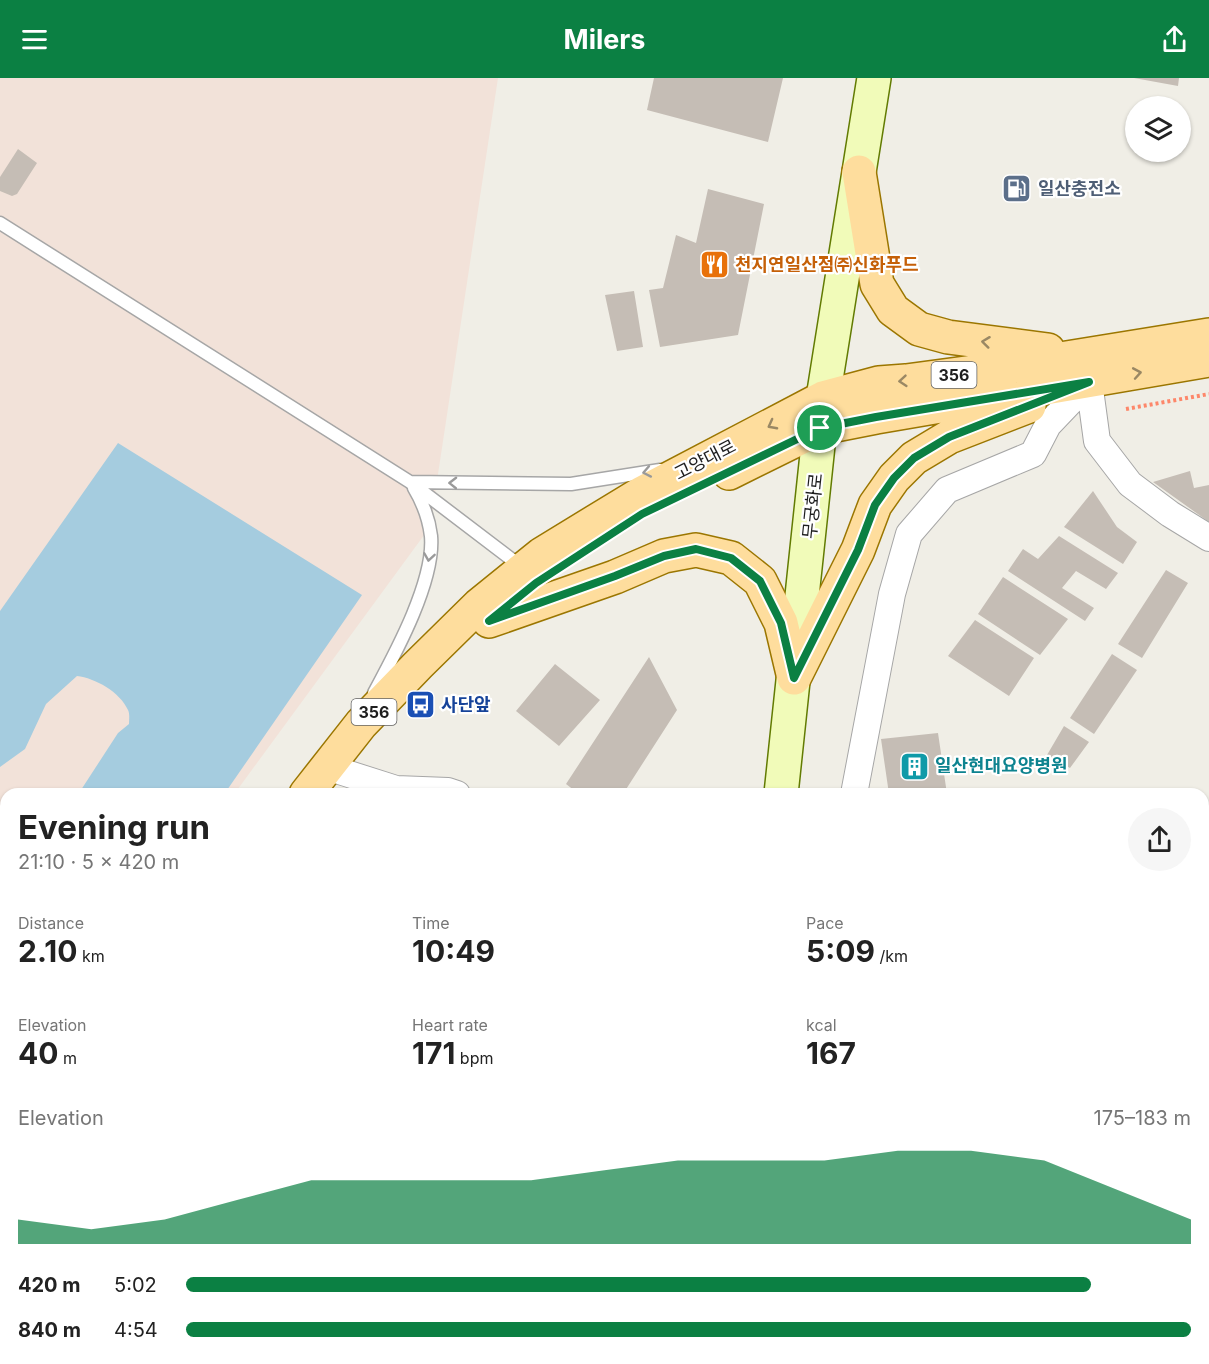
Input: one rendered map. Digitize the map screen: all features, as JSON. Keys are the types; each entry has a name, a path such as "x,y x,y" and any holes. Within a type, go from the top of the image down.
{"main road":[{"name":"무궁화로","path":"782,788 822,413 874,78"},
{"path":"859,172 878,284 893,310 903,319 919,329 948,337 1087,369"},
{"name":"고양대로","path":"337,769 361,724 479,605 542,554 642,493 704,460 822,413 876,417 1087,369 1209,335"},
{"name":"고양대로","path":"1087,369 1209,360"},
{"path":"794,678 858,550 875,505 894,478 914,458 949,437 1087,369"},
{"name":"고양대로","path":"313,788 375,737 489,621 536,583 642,514 822,413"},
{"path":"489,621 664,556 696,549 731,558 760,581 781,623 794,678"}],"street":[{"path":"1087,369 1097,441 1130,484 1170,514 1209,538"},
{"path":"855,788 892,594 909,534 946,490 1033,454 1048,425 1087,369"},
{"path":"337,769 393,788"}],"lane":[{"path":"0,223 411,482 524,569"},
{"path":"411,482 571,484 645,473 704,460"},
{"path":"337,769 403,639 426,573 431,538 423,503 411,482"}],"path":[{"path":"1126,410 1209,394"}],"shaded area":[{"path":"0,78 498,78 430,527 239,788 0,788"}],"water":[{"path":"118,443 362,595 228,788 82,788 118,733 129,724 129,712 113,692 99,683 77,676 46,704 25,749 0,767 0,611"}],"building":[{"path":"654,78 783,78 768,142 647,110"},
{"path":"1134,78 1179,78 1178,86"},
{"path":"18,149 37,163 17,194 12,196 0,191 0,177"},
{"path":"708,189 764,204 738,335 660,347 649,290 663,288 676,235 696,243"},
{"path":"634,291 643,347 617,351 605,295"},
{"path":"1190,471 1194,488 1209,485 1209,522 1153,482"},
{"path":"1093,491 1117,527 1137,542 1123,564 1064,527"},
{"path":"1059,536 1118,573 1106,589 1076,571 1062,588 1094,608 1085,621 1008,571 1023,549 1038,559"},
{"path":"1166,570 1188,583 1142,658 1118,644"},
{"path":"1003,577 1068,619 1040,655 978,614"},
{"path":"975,620 1034,658 1009,696 948,656"},
{"path":"1112,654 1137,670 1094,734 1070,718"},
{"path":"649,657 677,710 627,788 571,788 566,784"},
{"path":"555,664 600,700 559,746 516,711"},
{"path":"1064,726 1089,742 1070,768 1047,755"},
{"name":"일산현대요양병원","path":"938,733 946,788 888,788 881,739"}],"place":[{"name":"일산충전소","path":"1017,189"},
{"name":"천지연일산점㈜신화푸드","path":"714,265"},
{"name":"사단앞","path":"420,705"},
{"name":"일산현대요양병원","path":"914,766"}],"route":[{"path":"1089,382 949,437 914,458 894,478 875,505 858,550 794,678 781,623 760,581 731,558 696,549 664,556 489,621 536,583 642,514 820,428 1089,382"}]}
